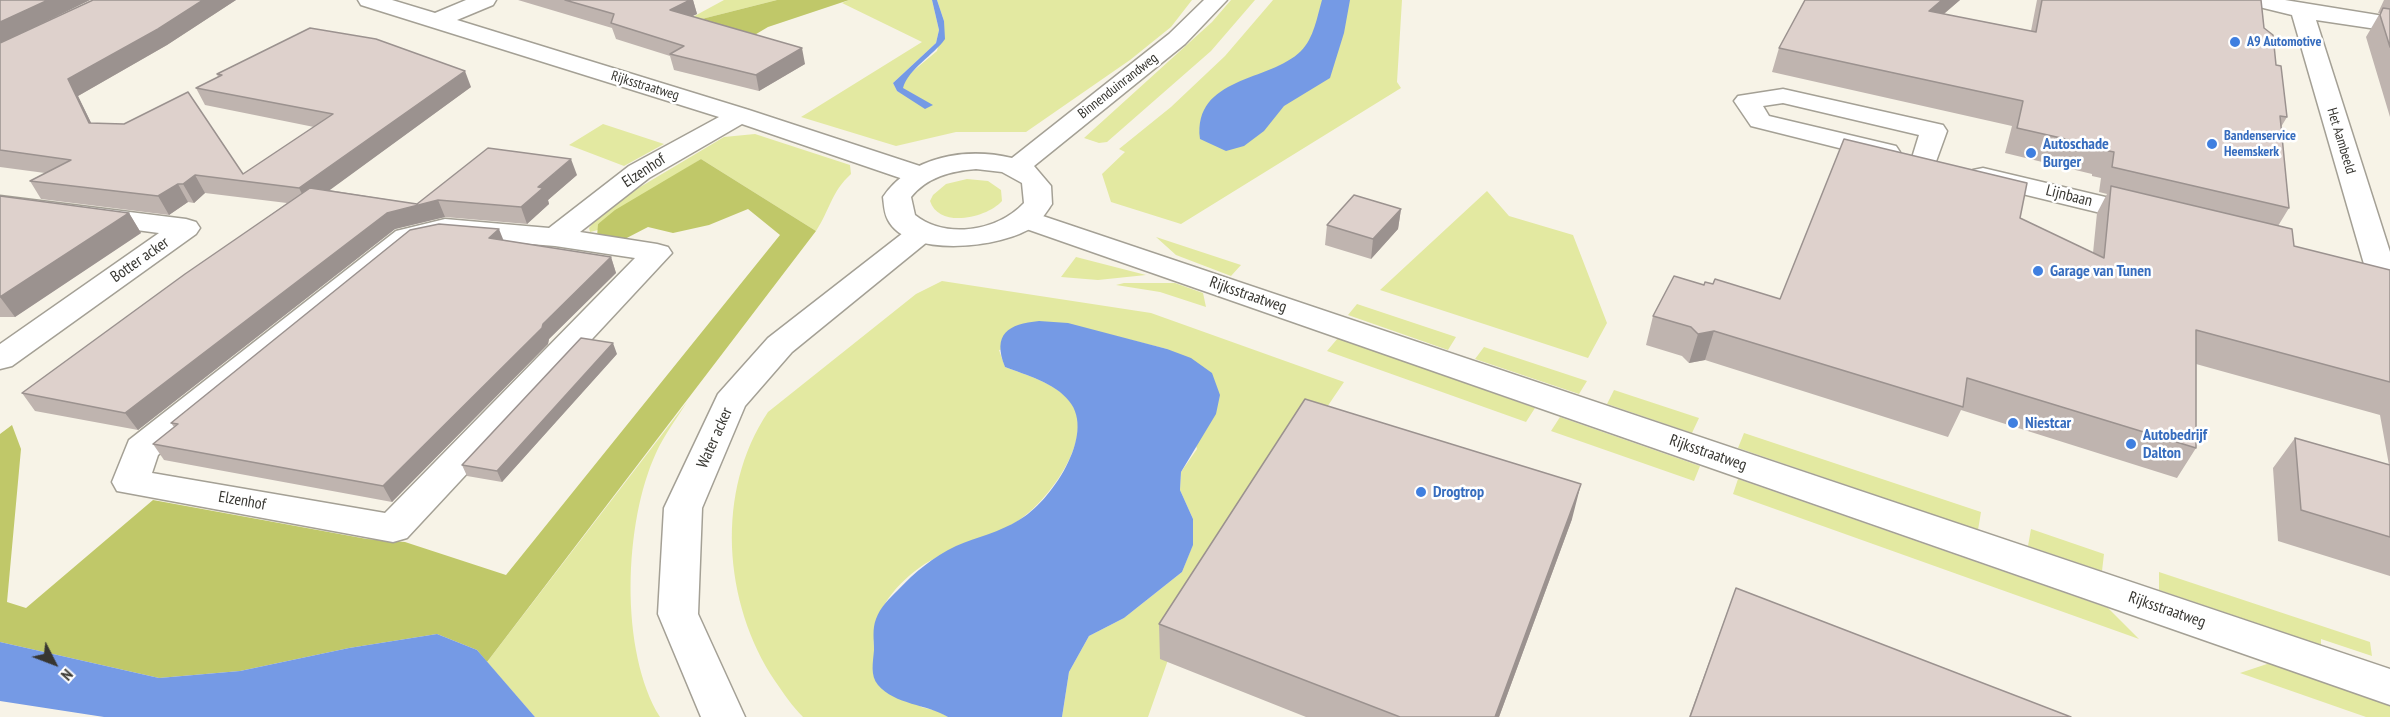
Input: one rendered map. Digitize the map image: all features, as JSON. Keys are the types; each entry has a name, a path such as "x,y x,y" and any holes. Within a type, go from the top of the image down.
{"street":[{"name":"Rijksstraatweg","path":"369,0 741,115 919,175"},
{"path":"436,21 485,0"},
{"name":"Binnenduinrandweg","path":"1017,168 1039,147 1177,39 1216,0"},
{"path":"2259,0 2301,11 2390,24"},
{"name":"Het Aambeeld","path":"2301,11 2385,272"},
{"name":"Lijnbaan","path":"1943,166 1934,131 1783,96 1747,101 1760,121 1943,166 2175,222"},
{"name":"Elzenhof","path":"555,237 657,253 393,528 130,482 142,449 405,237 445,228 555,237 639,172 741,115"},
{"path":"990,162 1017,168 1036,182 1040,191 1040,200 1025,219 988,235 942,237 922,232 902,221 895,205 902,189 919,175 946,165 990,162"},
{"name":"Botter acker","path":"0,204 186,228 0,359"},
{"name":"Rijksstraatweg","path":"1025,219 2390,687"},
{"name":"Water acker","path":"723,717 678,614 683,508 730,402 780,345 922,232"},
{"path":"2347,263 2385,272"}],"green space":[{"path":"724,0 777,0 678,25"},
{"path":"777,0 849,0 768,27 741,43 678,25"},
{"path":"849,0 932,0 939,30 936,43 893,83 897,91 901,93 906,77 937,51 944,21 937,0 1192,0 1171,27 1130,60 1026,132 956,132 896,146 801,117 922,42 842,3"},
{"path":"1231,0 1255,0 1211,51 1107,142 1099,143 1084,138 1212,22"},
{"path":"1273,0 1402,0 1397,82 1401,88 1181,224 1111,202 1102,174 1125,152 1119,149 1171,107 1225,56"},
{"path":"603,124 664,144 624,166 569,145"},
{"path":"755,134 850,165 851,174 835,194 816,231 701,159 598,224 598,230 590,232 589,228 600,214 620,199 724,137"},
{"path":"701,159 816,231 487,662 477,650 437,634 349,648 240,671 159,678 0,642 0,434 12,425 21,449 7,602 26,608 153,500 367,539 405,542 506,575 780,235 748,209 709,225 673,233 648,227 619,242 597,237 598,224 615,210"},
{"path":"967,179 988,181 1001,190 1002,201 986,212 964,218 953,218 935,210 930,201 933,195 946,184"},
{"path":"1487,191 1509,216 1573,235 1607,323 1588,358 1380,290"},
{"path":"1156,237 1241,265 1231,276 1176,255"},
{"path":"1076,257 1146,275 1098,280 1061,277"},
{"path":"942,281 1151,313 1344,382 1308,435 1168,660 1148,717 1062,717 1069,672 1089,636 1124,618 1182,572 1193,544 1193,519 1180,490 1181,472 1197,449 1167,349 1107,334 999,350 1005,367 1048,384 1070,401 1077,415 1078,431 1067,465 1045,496 1022,518 997,532 931,560 919,568 892,593 880,613 876,624 874,648 921,707 938,711 948,717 803,717 775,681 758,650 745,617 736,582 732,547 733,511 739,476 751,443 768,412 916,294"},
{"path":"1175,283 1203,293 1206,307 1160,292 1116,285"},
{"path":"1357,304 1456,337 1448,350 1348,315"},
{"path":"1338,338 1535,408 1526,422 1327,351"},
{"path":"1484,347 1587,381 1579,394 1475,359"},
{"path":"1614,390 1699,418 1692,433 1607,404"},
{"path":"687,402 659,446 645,481 632,549 632,623 647,690 660,717 535,717 487,662"},
{"path":"1560,417 1700,466 1694,481 1551,431"},
{"path":"1744,433 1981,512 1978,530 1738,448"},
{"path":"1738,479 2108,608 2139,639 1733,494"},
{"path":"2031,529 2104,554 2102,571 2028,546"},
{"path":"2159,572 2370,642 2372,656 2321,639 2321,645 2159,590"},
{"path":"2270,663 2390,705 2390,717 2366,717 2240,673"}],"water":[{"path":"932,0 937,0 944,21 945,39 910,74 903,88 933,105 925,109 897,91 893,83 936,43 939,30"},
{"path":"1322,0 1350,0 1344,33 1330,78 1284,106 1264,131 1244,146 1226,151 1200,139 1201,118 1208,103 1236,83 1271,69 1301,51 1312,34"},
{"path":"1039,321 1068,323 1167,349 1191,358 1212,373 1220,395 1216,414 1181,472 1180,490 1193,519 1193,545 1182,572 1124,618 1089,636 1069,672 1062,717 948,717 893,697 878,685 873,669 875,623 886,603 918,571 956,546 1019,520 1044,499 1066,467 1074,449 1077,431 1076,415 1069,401 1048,384 1005,367 1001,356 1002,339 1011,328"},
{"path":"437,634 477,650 535,717 104,717 0,701 0,642 159,678 240,671 349,648"}],"building":[{"path":"0,0 48,0 0,22"},
{"path":"93,0 203,0 158,29 68,79 89,123 124,124 188,92 243,174 333,114 196,88 222,75 217,74 310,28 376,39 465,71 299,188 195,175 183,184 178,184 158,196 30,181 71,160 0,150 0,43"},
{"path":"565,0 690,0 670,10 802,48 756,75 670,54 684,46 611,23 614,14"},
{"path":"1805,0 1942,0 1929,11 2036,32 2042,0 2261,0 2264,28 2273,35 2276,65 2281,66 2287,117 2280,116 2289,208 2112,167 2114,152 2104,150 2105,148 2017,128 2023,101 1779,48"},
{"path":"2383,8 2390,9 2390,47 2380,15"},
{"path":"1844,139 2027,183 2020,218 2104,258 2111,186 2292,229 2294,246 2390,270 2390,382 2196,330 2196,448 1967,378 1963,407 1714,331 1698,334 1691,327 1653,316 1674,276 1704,285 1705,282 1713,284 1715,279 1780,299"},
{"path":"488,148 571,159 538,187 543,188 521,207 438,200 387,213 125,413 22,393 185,274 310,188 417,204"},
{"path":"1354,195 1401,209 1373,239 1327,225"},
{"path":"0,196 129,213 0,297"},
{"path":"439,224 499,229 489,238 611,257 383,486 153,444 178,424 171,423 410,230"},
{"path":"581,338 613,343 497,471 462,465"},
{"path":"1305,399 1581,484 1495,717 1400,717 1159,624"},
{"path":"2295,438 2390,465 2390,537 2301,510"},
{"path":"1736,588 2071,717 1690,717"}],"place":[{"name":"A9 Automotive","path":"2235,42"},
{"name":"Bandenservice Heemskerk","path":"2212,144"},
{"name":"Autoschade Burger","path":"2031,153"},
{"name":"Garage van Tunen","path":"2038,271"},
{"name":"Niestcar","path":"2013,423"},
{"name":"Autobedrijf Dalton","path":"2131,444"},
{"name":"Drogtrop","path":"1421,492"}]}
